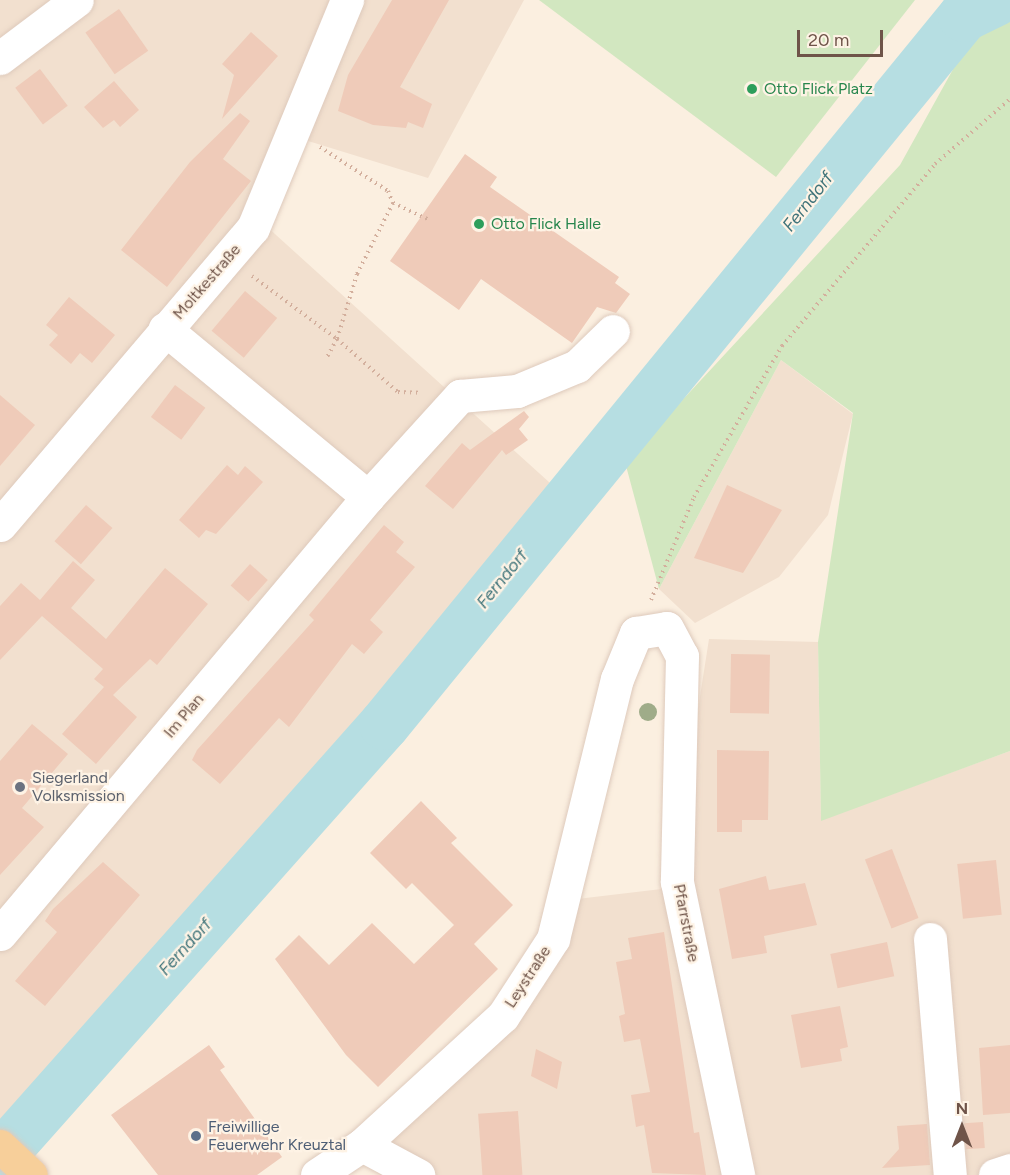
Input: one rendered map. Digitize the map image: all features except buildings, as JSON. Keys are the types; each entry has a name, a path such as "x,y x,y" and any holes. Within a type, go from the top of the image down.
{"street":[{"path":"0,58 77,0"},
{"name":"Moltkestraße","path":"0,525 165,329 229,259 253,228 297,132 347,0"},
{"path":"165,329 368,497"},
{"path":"460,396 517,391 577,366 613,331"},
{"name":"Im Plan","path":"0,934 368,497 460,396"},
{"name":"Pfarrstraße","path":"636,633 667,628 682,656 676,882 738,1175"},
{"name":"Leystraße","path":"316,1175 362,1145 502,1016 553,939 617,678 636,633"},
{"path":"930,939 950,1175"},
{"path":"362,1145 418,1175"},
{"path":"995,1175 1010,1170"}],"path":[{"path":"636,633 694,497 782,346 935,164 1010,99"},
{"path":"297,132 388,191 393,203 427,219"},
{"path":"326,359 337,339 357,274 393,203"},
{"path":"229,259 337,339 398,392 460,396"}],"shaded area":[{"path":"0,0 524,0 428,178 292,136 244,206 560,492 273,834 0,1121"},
{"path":"781,360 853,414 828,515 779,577 695,623 659,589"},
{"path":"709,639 818,642 821,820 1010,751 1010,1175 380,1175 370,1167 577,899 670,888"}],"green space":[{"name":"Otto Flick Platz","path":"539,0 915,0 776,177"},
{"path":"1010,10 1010,751 821,821 818,642 853,413 781,360 659,589 625,462 900,165 977,26"}],"waterway":[{"name":"Ferndorf","path":"0,1156 384,724 963,16 996,0"}],"place":[{"name":"Otto Flick Platz","path":"752,89"},
{"name":"Otto Flick Halle","path":"479,224"},
{"name":"Siegerland Volksmission","path":"20,787"},
{"name":"Freiwillige Feuerwehr Kreuztal","path":"196,1136"}]}
